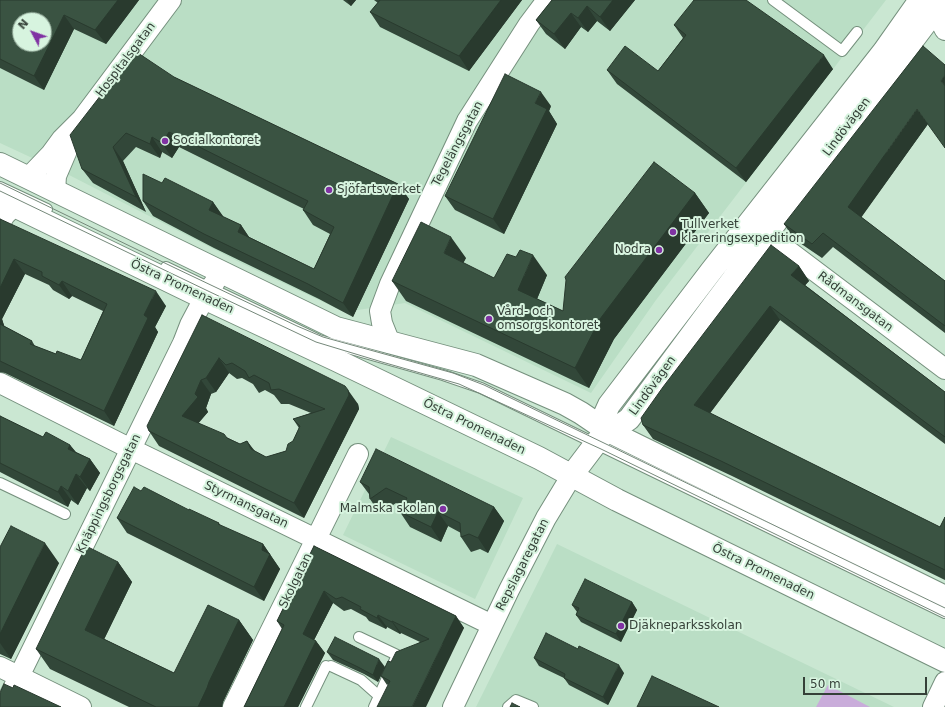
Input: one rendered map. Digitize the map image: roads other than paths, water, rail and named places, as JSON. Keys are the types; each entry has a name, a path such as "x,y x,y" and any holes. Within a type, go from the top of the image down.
{"main road":[{"name":"Lindövägen","path":"601,436 628,419 766,234 931,3"},
{"name":"Lindövägen","path":"601,436 604,416 613,399 707,276 884,51 931,3"},
{"name":"Östra Promenaden","path":"0,164 55,191 342,363 539,458 616,500 945,661"},
{"name":"Östra Promenaden","path":"7,202 209,283 255,289 336,328 476,365 576,410 601,436 945,597"},
{"name":"Repslagaregatan","path":"572,476 601,436"}],"street":[{"name":"Hospitalsgatan","path":"28,178 51,154 62,139 82,119 171,0"},
{"name":"Tegelängsgatan","path":"390,343 382,323 380,311 390,284 467,121 529,24 548,0"},
{"path":"931,3 945,30"},
{"name":"Hospitalsgatan","path":"55,191 56,176 82,119"},
{"path":"0,223 5,215 7,202"},
{"name":"Rådmansgatan","path":"766,234 945,369"},
{"name":"Knäppingsborgsgatan","path":"4,707 183,343 209,283"},
{"name":"Styrmansgatan","path":"0,383 131,449 492,625"},
{"name":"Skolgatan","path":"233,707 358,454"},
{"name":"Repslagaregatan","path":"453,707 492,625 546,518 572,476"},
{"path":"0,667 81,707"},
{"path":"933,707 945,682"}],"lane":[{"path":"773,0 842,51 857,32"},
{"path":"0,187 56,214"},
{"path":"156,252 175,272"},
{"name":"Östra Promenaden","path":"156,252 175,272 209,283 319,340 444,375 481,388 601,436 945,613"},
{"path":"0,482 65,514"},
{"path":"359,637 397,655 374,707"},
{"path":"306,707 328,666 361,680 379,696"},
{"path":"508,707 516,700 533,707"}],"tram line":[{"path":"0,183 173,267 323,337 453,373 484,385 945,608"},
{"path":"0,191 316,342 459,384 601,449 945,617"}],"place":[{"name":"Socialkontoret","path":"165,141"},
{"name":"Sjöfartsverket","path":"329,190"},
{"name":"Tullverket klareringsexpedition","path":"673,232"},
{"name":"Nodra","path":"659,250"},
{"name":"Vård- och omsorgskontoret","path":"489,319"},
{"name":"Malmska skolan","path":"443,509"},
{"name":"Djäkneparksskolan","path":"621,626"}]}
